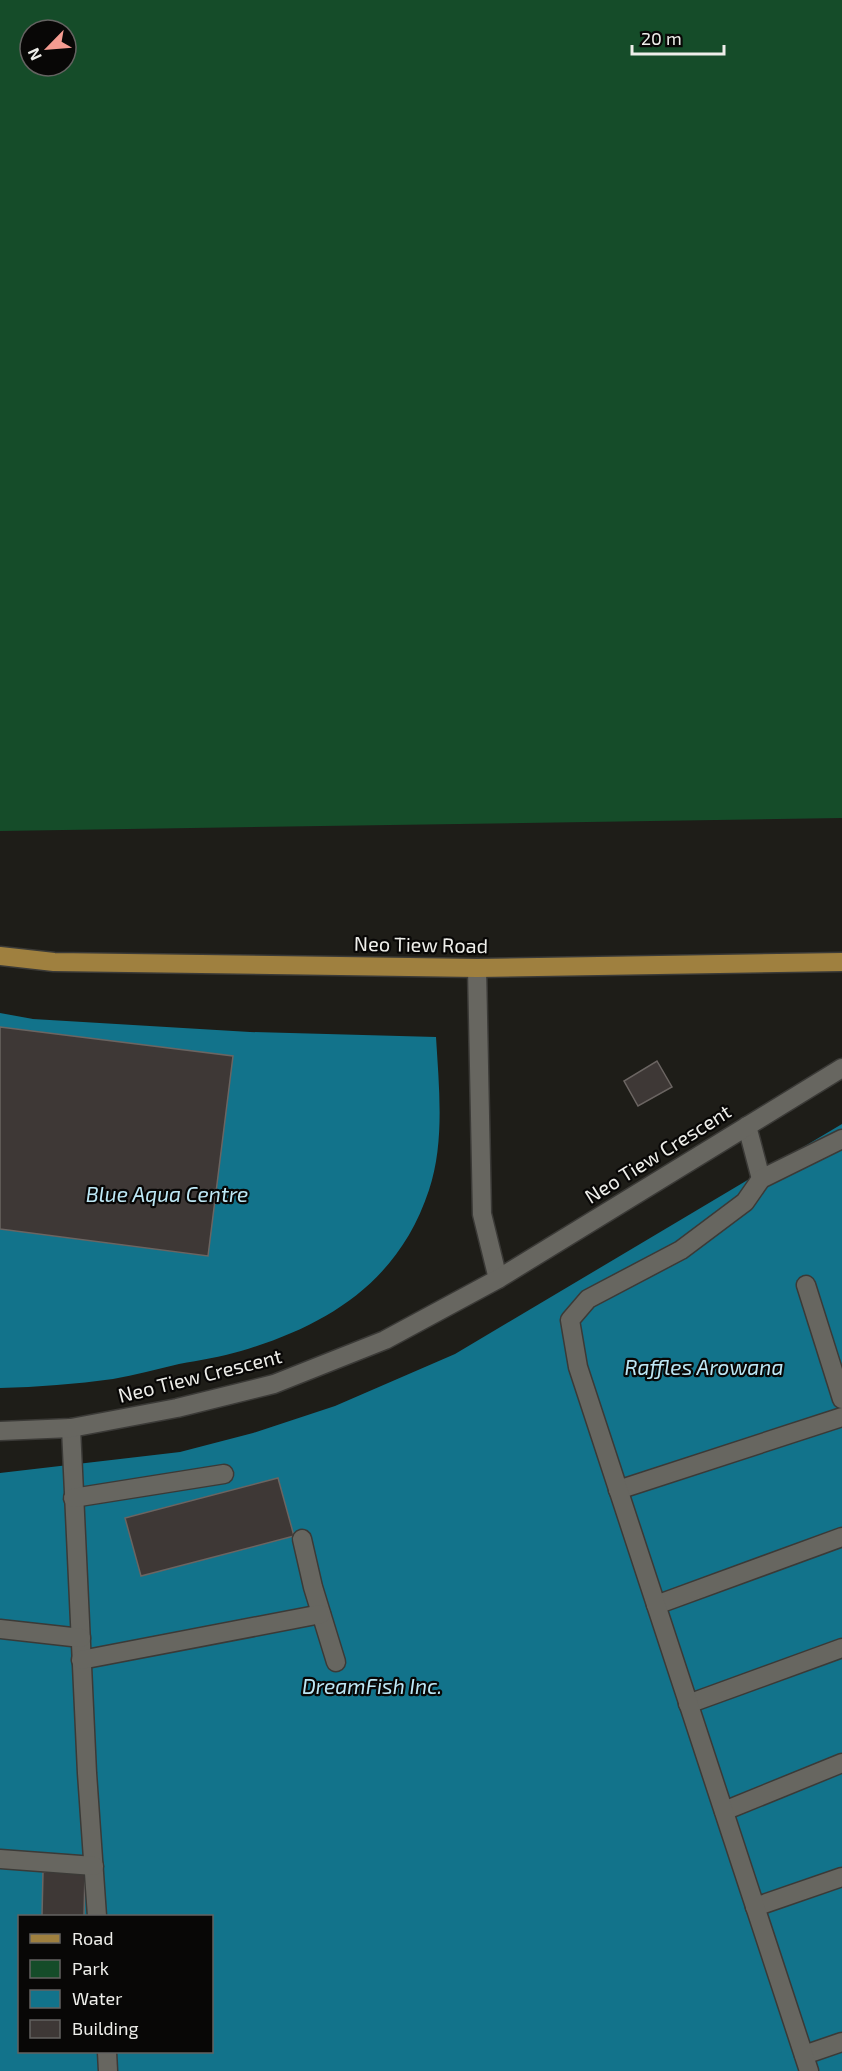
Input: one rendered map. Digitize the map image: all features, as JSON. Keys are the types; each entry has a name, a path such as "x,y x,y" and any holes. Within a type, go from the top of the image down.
{"main road":[{"name":"Neo Tiew Road","path":"0,956 54,962 477,968 842,962"}],"street":[{"path":"477,968 482,1214 498,1280"},
{"name":"Neo Tiew Crescent","path":"0,1431 72,1428 177,1408 274,1384 385,1340 498,1280 842,1068"},
{"path":"747,1126 761,1179"},
{"path":"842,1139 761,1179 745,1202 681,1251 588,1299 570,1320 578,1367 806,2063 842,2042"},
{"path":"806,1285 842,1400"},
{"path":"618,1490 842,1417"},
{"path":"72,1428 81,1660 97,1915"},
{"path":"73,1498 224,1474"},
{"path":"656,1605 842,1537"},
{"path":"302,1539 312,1587 336,1662"},
{"path":"81,1660 321,1614"},
{"path":"0,1629 81,1638"},
{"path":"688,1704 842,1648"},
{"path":"724,1811 842,1762"},
{"path":"0,1858 94,1866"},
{"path":"755,1907 842,1877"},
{"path":"107,2053 108,2071"}],"green space":[{"path":"0,0 842,0 842,818 0,831"}],"water":[{"name":"Blue Aqua Centre","path":"0,1013 33,1019 250,1032 436,1037 440,1114 437,1153 429,1190 416,1222 399,1250 380,1274 357,1295 331,1313 303,1328 273,1340 226,1355 113,1379 0,1388"},
{"name":"DreamFish Inc.","path":"842,1124 842,2071 0,2071 0,1473 180,1452 253,1433 335,1406 455,1354"}],"building":[{"path":"0,1027 233,1056 208,1256 0,1229"},
{"path":"657,1061 672,1087 638,1106 624,1081"},
{"path":"278,1478 294,1536 141,1576 125,1518"},
{"path":"43,1872 85,1873 84,1915 42,1915"}],"water label":[{"name":"Raffles Arowana","path":"704,1368"}]}
